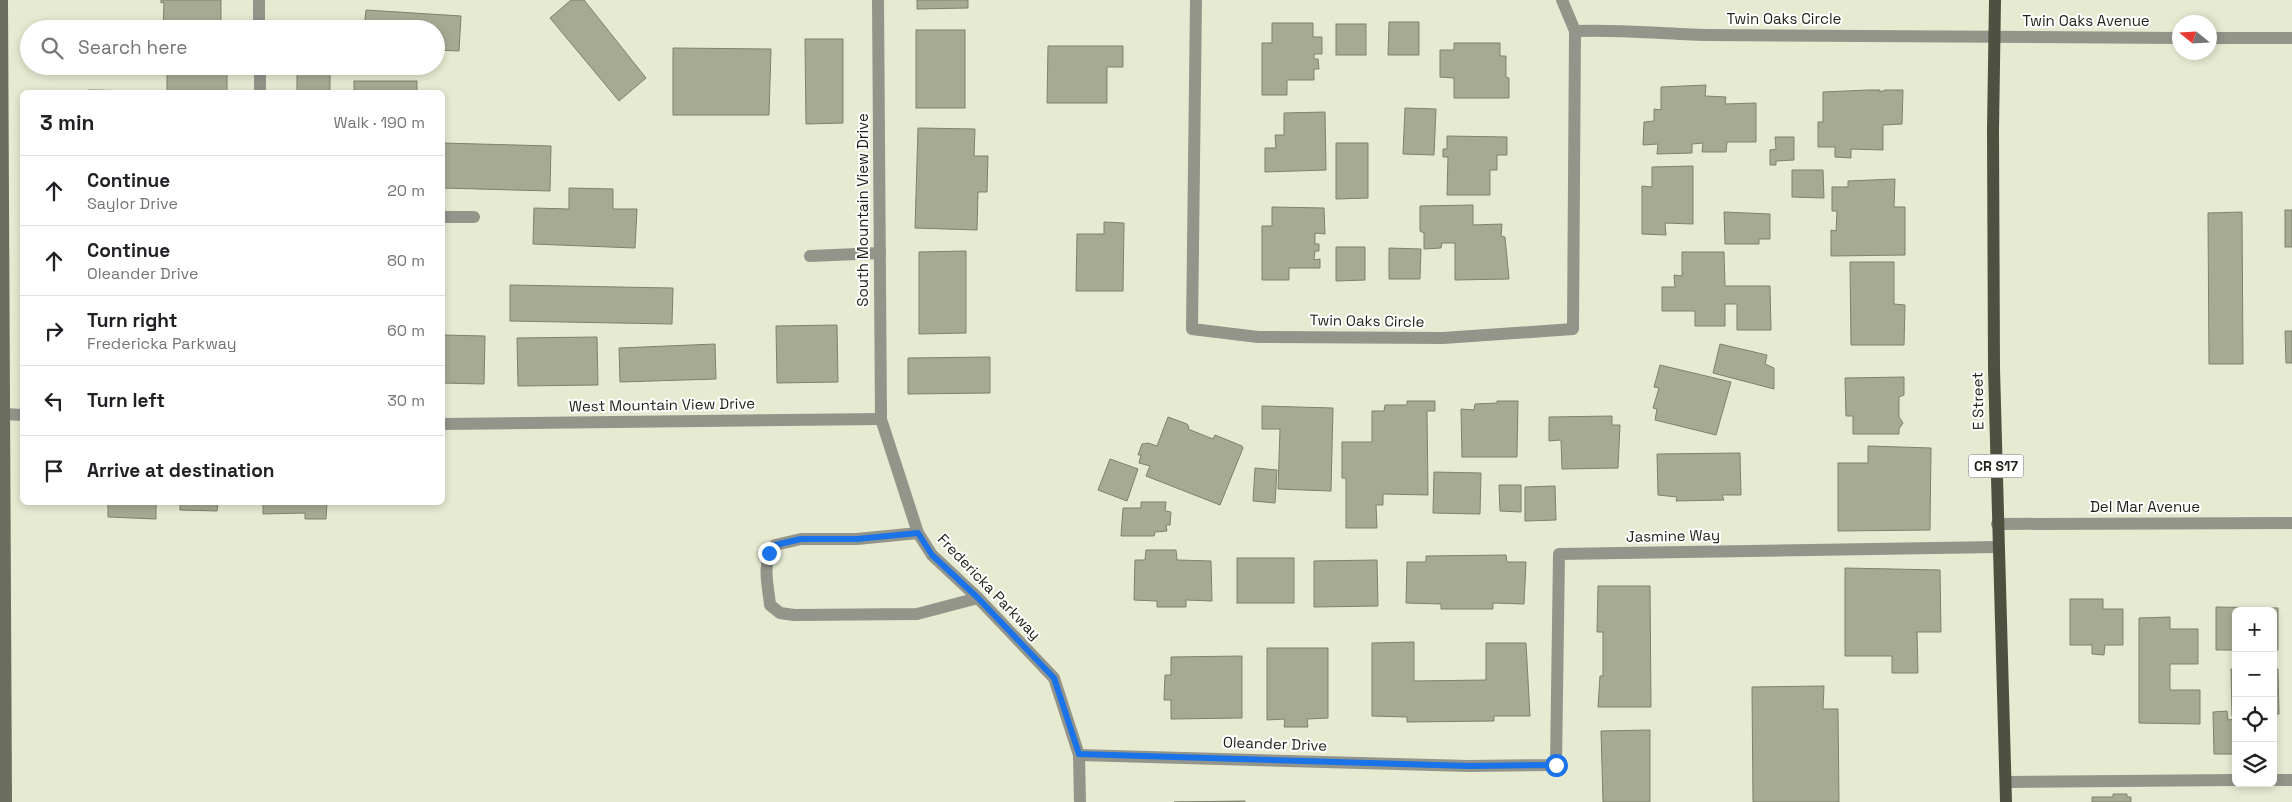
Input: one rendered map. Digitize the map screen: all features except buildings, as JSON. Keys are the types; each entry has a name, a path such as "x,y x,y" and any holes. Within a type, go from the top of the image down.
{"main road":[{"name":"E Street","path":"1995,0 1993,37 1994,369 2006,802"}],"street":[{"path":"2,0 6,802"},
{"path":"259,0 260,20"},
{"name":"South Mountain View Drive","path":"878,0 881,419"},
{"name":"Twin Oaks Circle","path":"1196,0 1192,329 1258,337 1442,338 1573,328 1575,31 1562,0"},
{"name":"Twin Oaks Circle","path":"1575,31 1617,30 1705,34 1993,37"},
{"name":"Twin Oaks Avenue","path":"1993,37 2172,38"},
{"path":"2217,38 2292,38"},
{"path":"260,75 260,90"},
{"path":"445,217 474,217"},
{"path":"810,256 880,253"},
{"path":"4,414 20,416"},
{"name":"West Mountain View Drive","path":"445,424 881,419"},
{"name":"Fredericka Parkway","path":"881,419 918,533 932,555 978,598 1054,678 1079,754 1080,802"},
{"name":"Del Mar Avenue","path":"1997,524 2292,523"},
{"path":"918,533 857,539 801,539 775,545 769,553 765,564 770,605 780,613 794,615 917,614 978,598"},
{"name":"Jasmine Way","path":"1556,765 1559,554 1998,547"},
{"name":"Oleander Drive","path":"1079,754 1469,766 1556,765"},
{"path":"2006,782 2232,780"},
{"path":"2277,780 2292,780"}],"route":[{"path":"769,553 775,545 801,539 857,539 918,533 932,555 978,598 1054,678 1079,754 1469,766 1556,765"}]}
